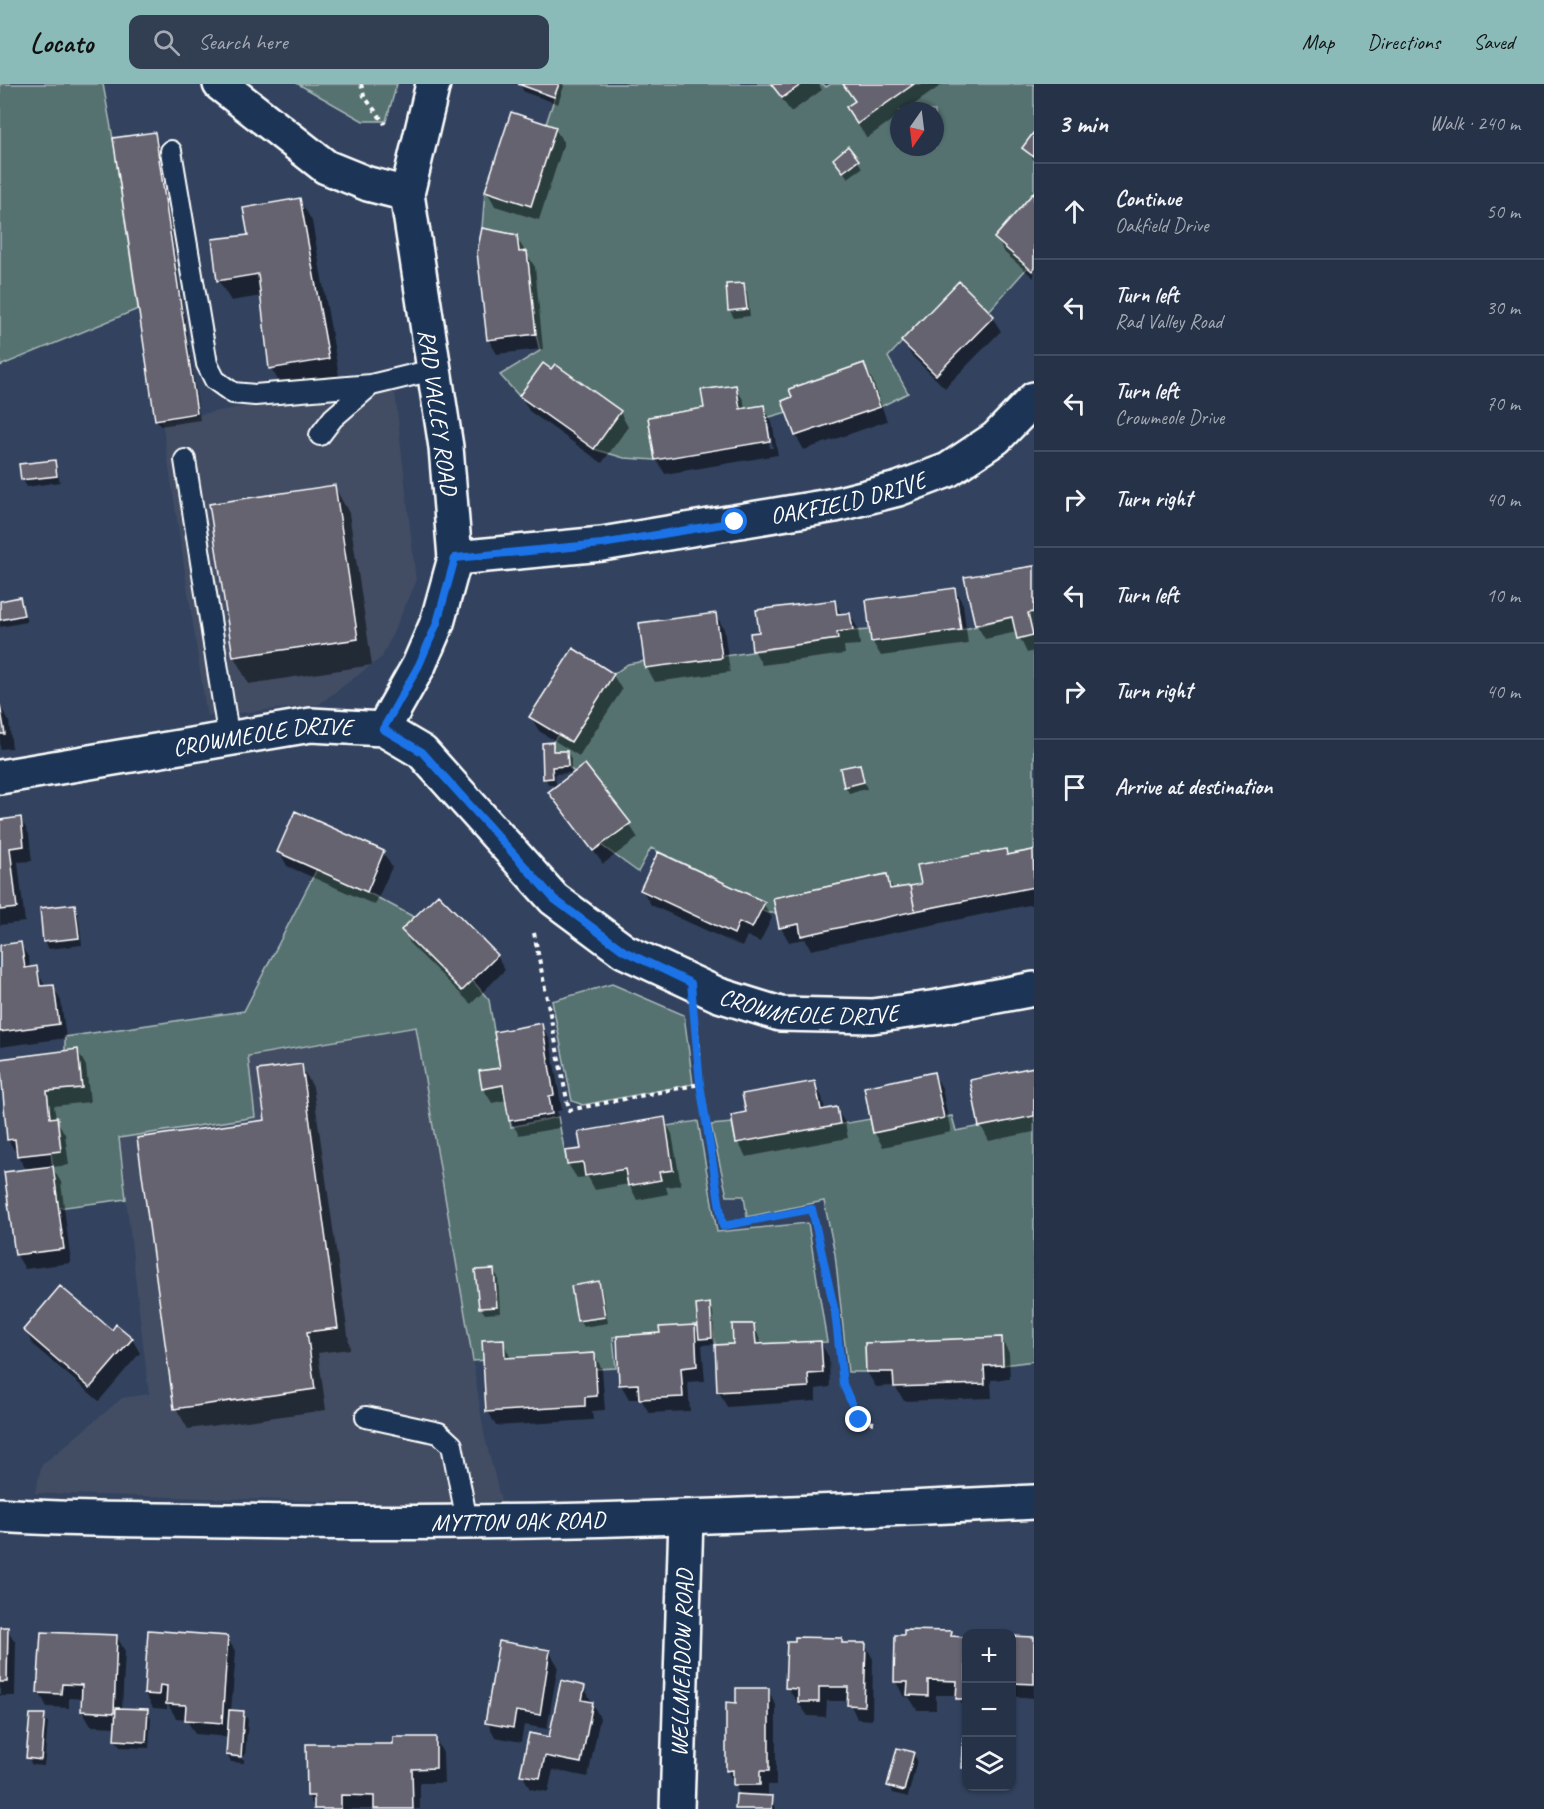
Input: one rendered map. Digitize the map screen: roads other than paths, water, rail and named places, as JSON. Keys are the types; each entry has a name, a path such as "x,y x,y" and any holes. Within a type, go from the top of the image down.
{"street":[{"path":"220,84 326,167 368,184 407,194"},
{"name":"RAD VALLEY ROAD","path":"383,729 419,665 437,623 455,558 446,447 407,194 433,84"},
{"name":"OAKFIELD DRIVE","path":"455,558 602,544 835,505 898,489 948,470 996,438 1034,399"},
{"name":"CROWMEOLE DRIVE","path":"0,777 310,725 383,729 422,752 554,899 624,951 718,996 780,1014 872,1016 1034,989"},
{"name":"MYTTON OAK ROAD","path":"0,1515 280,1522 467,1521 686,1518 1034,1502"},
{"name":"WELLMEADOW ROAD","path":"677,1809 686,1518"}],"lane":[{"path":"171,151 207,364 215,380 233,393 255,395 371,385 433,370"},
{"path":"320,435 333,418 371,385"},
{"path":"185,460 229,740"},
{"path":"366,1417 439,1433 452,1445 467,1521"}]}
